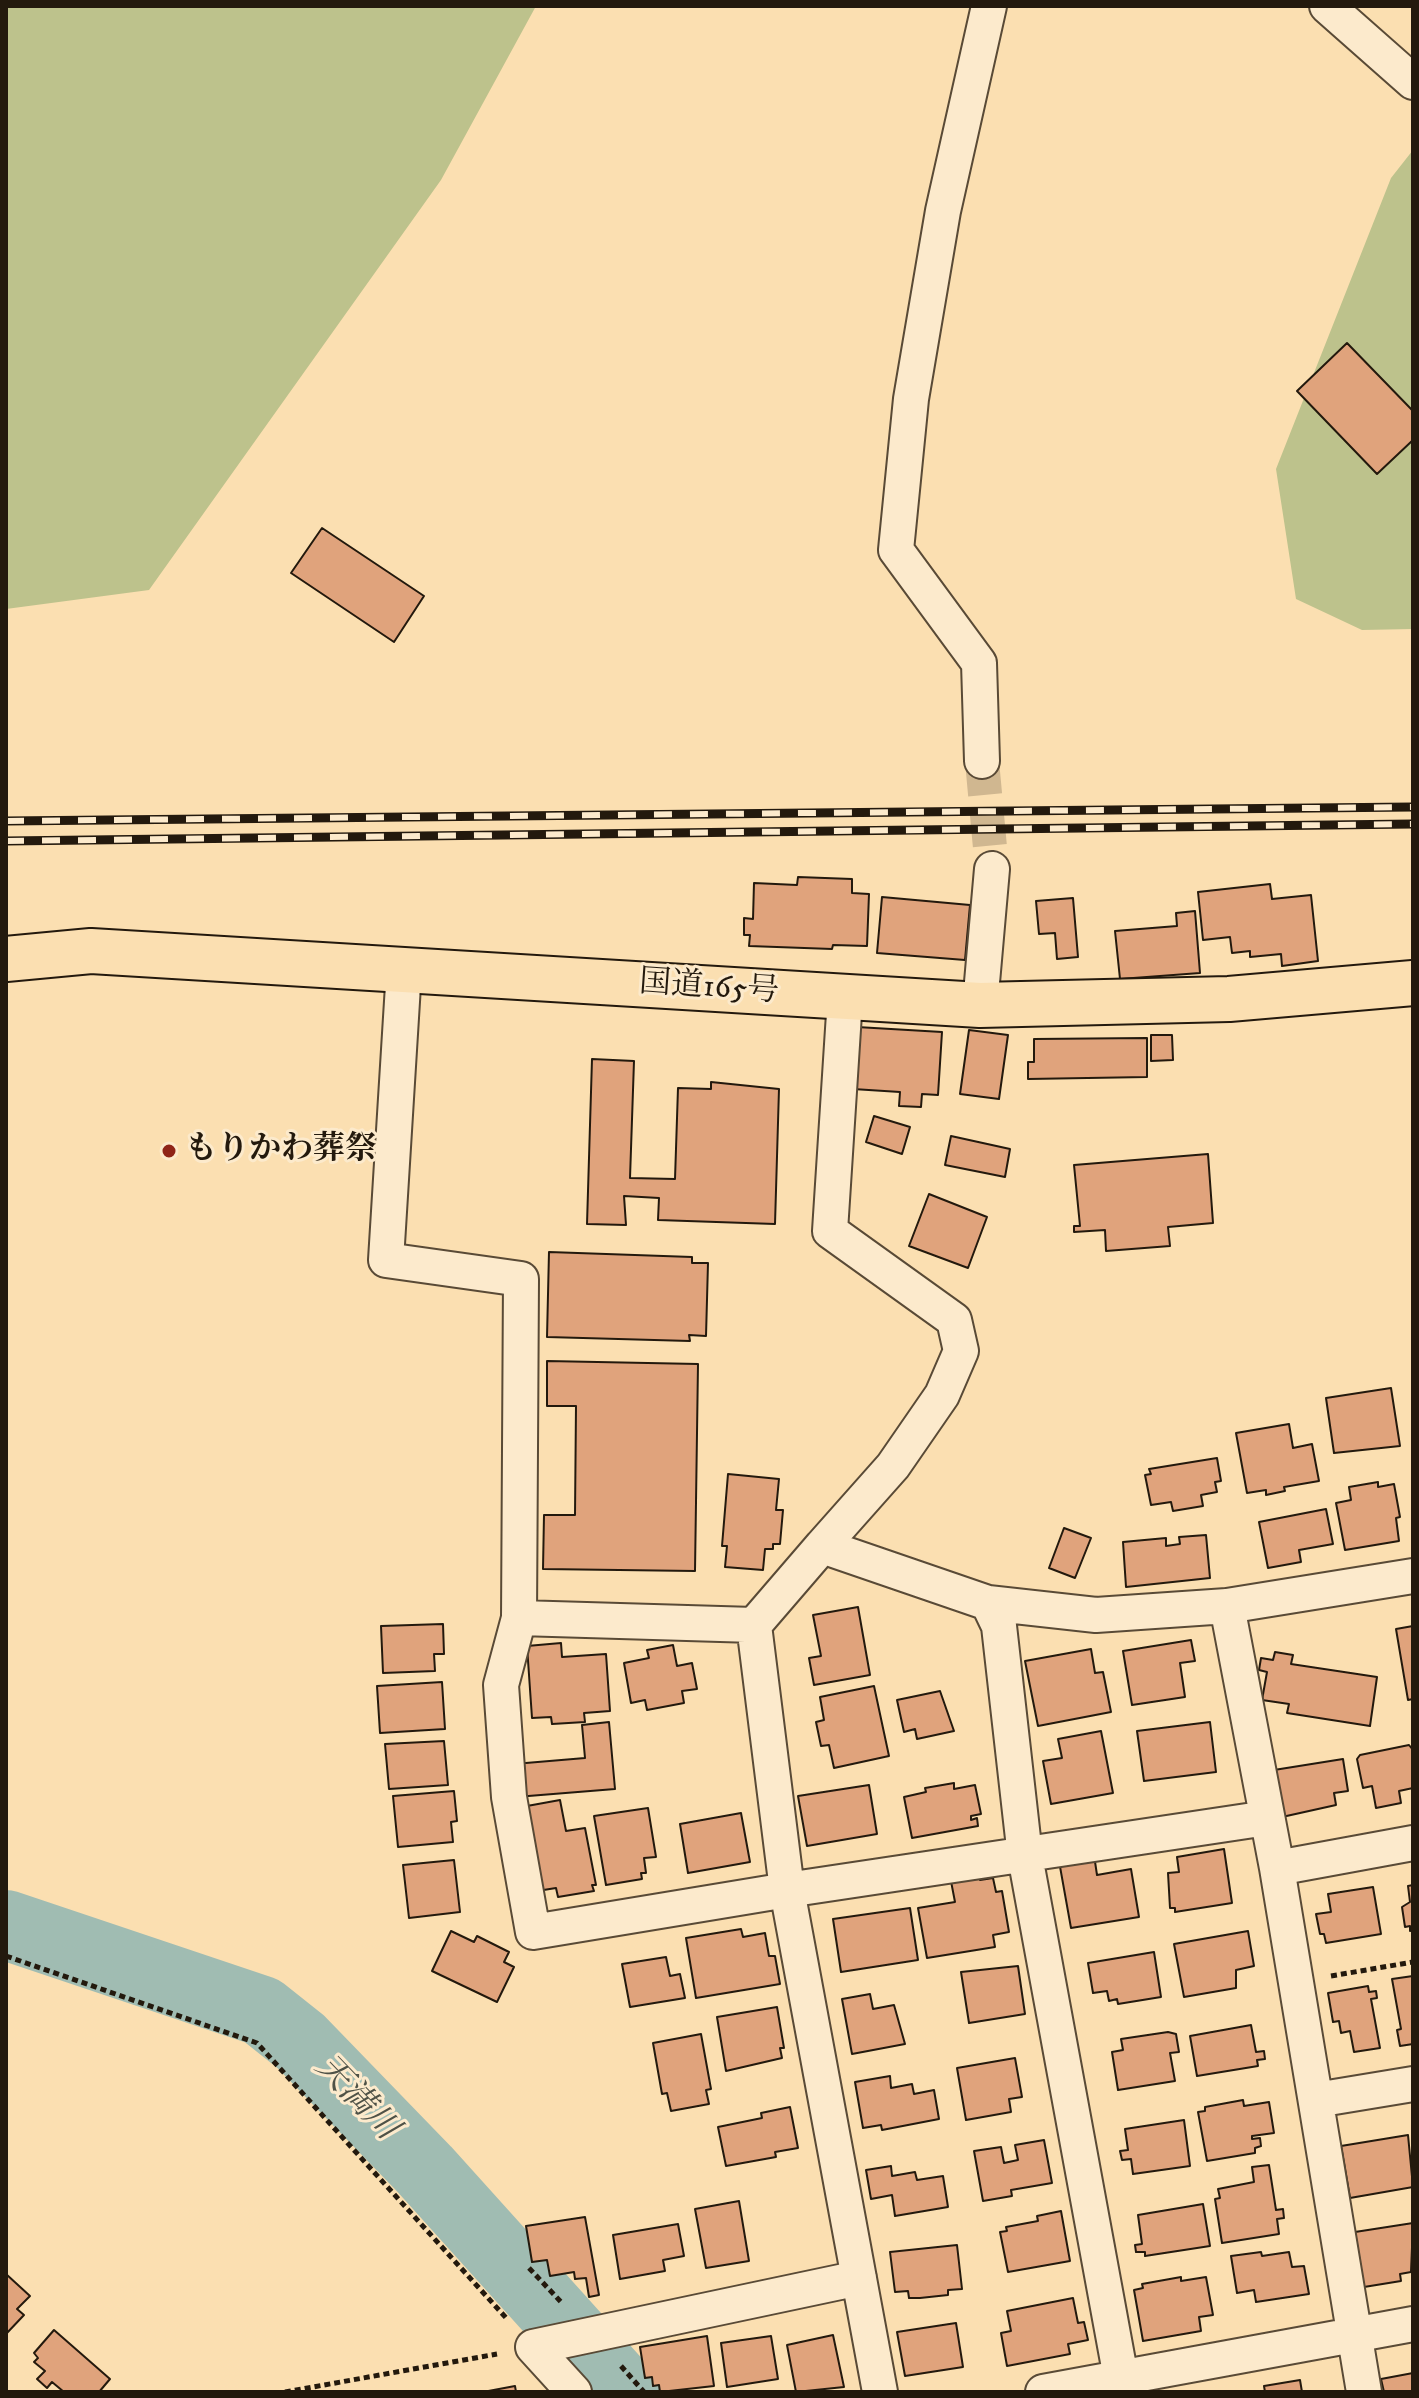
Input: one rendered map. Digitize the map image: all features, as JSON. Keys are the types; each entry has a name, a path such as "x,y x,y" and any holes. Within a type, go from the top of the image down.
{"highway":[{"name":"国道165号","path":"6,959 91,951 980,1005 1229,999 1413,983"}],"street":[{"path":"982,761 979,663 896,550 911,399 937,242 989,6"},
{"path":"1327,6 1413,82"},
{"path":"980,1005 992,869"},
{"path":"404,969 386,1260 521,1279 519,1618 501,1685 509,1797 533,1932 787,1890 1267,1818"},
{"path":"845,998 830,1231 954,1320 961,1351 942,1395 893,1466 754,1625 787,1890 880,2392"},
{"path":"822,1546 988,1603 1096,1615 1227,1606 1413,1576"},
{"path":"988,1603 999,1626 1025,1856 1121,2378"},
{"path":"1227,1606 1277,1868 1364,2392"},
{"path":"519,1618 754,1625"},
{"path":"1277,1868 1413,1843"},
{"path":"1316,2100 1413,2084"},
{"path":"533,2347 859,2278"},
{"path":"1043,2392 1413,2324"},
{"path":"533,2347 574,2392"}],"path":[{"path":"6,1956 257,2043 533,2347"},
{"path":"1296,1982 1413,1962"},
{"path":"285,2392 533,2347"}],"green space":[{"path":"6,6 536,6 441,180 149,590 6,609"},
{"path":"1413,150 1413,629 1362,630 1296,599 1276,469 1391,178"}],"building":[{"path":"1347,343 1413,411 1413,440 1377,474 1297,391"},
{"path":"322,528 424,596 394,642 291,573"},
{"path":"798,877 852,879 852,893 869,894 867,946 833,945 832,949 749,946 750,935 744,935 744,918 753,919 754,883 797,885"},
{"path":"1270,884 1272,899 1311,895 1318,961 1282,966 1281,954 1250,957 1250,951 1232,953 1230,937 1203,940 1198,892"},
{"path":"882,897 970,905 965,960 877,953"},
{"path":"1073,898 1078,957 1057,959 1055,933 1039,934 1036,901"},
{"path":"1195,911 1200,973 1120,979 1115,931 1177,926 1176,913"},
{"path":"857,1027 942,1032 938,1095 922,1094 921,1107 899,1106 900,1092 853,1089"},
{"path":"969,1030 1008,1035 999,1099 960,1094"},
{"path":"1151,1035 1172,1035 1173,1060 1151,1061"},
{"path":"1147,1038 1147,1077 1028,1079 1028,1062 1034,1062 1034,1039"},
{"path":"592,1059 634,1061 630,1178 675,1179 678,1088 711,1089 711,1082 779,1089 775,1224 658,1220 659,1198 624,1196 626,1225 587,1224"},
{"path":"874,1116 910,1127 902,1154 866,1142"},
{"path":"951,1136 1010,1149 1005,1177 945,1165"},
{"path":"1208,1154 1213,1223 1168,1227 1170,1246 1106,1251 1105,1230 1074,1232 1074,1226 1080,1226 1074,1165"},
{"path":"929,1194 987,1217 968,1268 909,1246"},
{"path":"549,1252 692,1257 692,1263 708,1263 706,1336 689,1335 690,1341 547,1337"},
{"path":"547,1361 698,1364 695,1571 543,1569 544,1515 575,1515 576,1406 547,1406"},
{"path":"1391,1388 1400,1446 1334,1453 1326,1398"},
{"path":"1289,1424 1293,1448 1312,1444 1319,1481 1284,1487 1285,1491 1266,1495 1266,1490 1247,1493 1236,1433"},
{"path":"1217,1458 1221,1481 1215,1482 1217,1492 1201,1495 1203,1506 1173,1511 1171,1502 1151,1505 1145,1475 1151,1474 1149,1469"},
{"path":"728,1474 779,1479 776,1510 783,1510 780,1544 773,1544 773,1549 765,1549 763,1570 725,1567 727,1546 722,1546"},
{"path":"1378,1482 1378,1487 1394,1484 1400,1517 1396,1518 1399,1541 1345,1550 1336,1503 1351,1500 1349,1487"},
{"path":"1326,1509 1333,1544 1299,1550 1301,1562 1268,1568 1259,1522"},
{"path":"1064,1528 1091,1538 1075,1578 1049,1568"},
{"path":"1206,1535 1210,1578 1126,1587 1123,1542 1166,1538 1166,1546 1180,1544 1179,1537"},
{"path":"858,1607 870,1675 814,1685 809,1658 821,1656 813,1615"},
{"path":"443,1624 444,1654 434,1654 435,1671 383,1673 381,1626"},
{"path":"1413,1626 1413,1699 1408,1700 1396,1629"},
{"path":"1191,1640 1195,1661 1180,1663 1185,1697 1132,1705 1123,1651"},
{"path":"561,1643 562,1657 606,1654 610,1711 584,1713 585,1722 552,1724 551,1717 532,1718 527,1646"},
{"path":"673,1645 677,1666 692,1663 697,1689 682,1691 684,1703 647,1710 645,1700 631,1703 624,1663 649,1658 647,1650"},
{"path":"1091,1649 1095,1673 1103,1672 1111,1712 1038,1726 1025,1661"},
{"path":"1275,1652 1293,1655 1291,1664 1377,1677 1370,1726 1287,1713 1289,1704 1262,1700 1267,1672 1259,1670 1261,1658 1273,1660"},
{"path":"442,1682 445,1729 380,1733 377,1686"},
{"path":"874,1686 889,1756 834,1768 829,1745 821,1746 816,1722 824,1720 820,1697"},
{"path":"940,1691 954,1731 917,1739 915,1729 904,1732 897,1700"},
{"path":"609,1722 615,1789 516,1797 514,1764 585,1758 582,1725"},
{"path":"1210,1722 1216,1772 1144,1781 1137,1731"},
{"path":"1101,1731 1113,1793 1051,1804 1043,1761 1062,1758 1058,1739"},
{"path":"444,1741 448,1785 389,1789 385,1744"},
{"path":"1409,1745 1413,1750 1413,1788 1399,1791 1401,1803 1376,1808 1372,1786 1363,1788 1357,1759 1360,1755"},
{"path":"1343,1759 1348,1791 1334,1793 1336,1805 1282,1817 1274,1770"},
{"path":"954,1783 954,1789 975,1785 981,1814 971,1816 971,1820 977,1818 978,1826 912,1838 904,1797 926,1792 925,1788"},
{"path":"869,1785 877,1834 807,1846 798,1796"},
{"path":"454,1791 457,1821 451,1822 453,1842 398,1847 393,1796"},
{"path":"560,1800 566,1831 585,1828 596,1885 592,1885 594,1891 558,1897 556,1888 531,1892 516,1808"},
{"path":"648,1808 656,1857 644,1858 646,1873 641,1873 642,1879 606,1885 594,1816"},
{"path":"741,1813 750,1862 688,1873 680,1824"},
{"path":"1224,1849 1232,1903 1175,1912 1175,1908 1170,1908 1168,1873 1179,1872 1177,1857"},
{"path":"1094,1855 1097,1875 1131,1869 1139,1917 1071,1928 1059,1861"},
{"path":"454,1860 460,1912 409,1918 403,1865"},
{"path":"978,1871 980,1880 993,1878 996,1892 1002,1891 1009,1932 993,1935 995,1947 927,1958 918,1908 955,1902 950,1876"},
{"path":"1413,1885 1413,1930 1410,1931 1410,1926 1405,1927 1402,1907 1410,1902 1408,1886"},
{"path":"1373,1887 1381,1934 1326,1943 1324,1934 1320,1934 1316,1914 1331,1912 1328,1894"},
{"path":"910,1908 918,1960 841,1972 833,1919"},
{"path":"741,1929 743,1937 765,1933 769,1956 775,1956 780,1984 696,1998 686,1938"},
{"path":"451,1931 474,1942 477,1936 509,1952 504,1962 514,1967 497,2002 432,1971"},
{"path":"1248,1931 1254,1966 1236,1970 1236,1988 1184,1997 1174,1944"},
{"path":"1154,1952 1161,1997 1118,2004 1117,1999 1109,2001 1107,1991 1093,1993 1088,1963"},
{"path":"666,1957 670,1976 680,1974 685,1998 630,2007 622,1964"},
{"path":"1018,1966 1025,2014 969,2023 961,1972"},
{"path":"1413,1976 1413,2044 1400,2046 1397,2030 1401,2029 1392,1979"},
{"path":"1368,1986 1369,1992 1376,1991 1377,1998 1371,1999 1380,2048 1354,2052 1350,2031 1341,2033 1339,2021 1333,2022 1328,1993"},
{"path":"870,1994 873,2009 894,2005 905,2044 852,2054 842,1999"},
{"path":"777,2007 784,2048 780,2048 782,2058 726,2071 717,2017"},
{"path":"1251,2025 1256,2052 1264,2051 1265,2059 1257,2060 1258,2066 1197,2076 1190,2036"},
{"path":"1168,2032 1176,2034 1179,2052 1170,2053 1175,2081 1118,2090 1112,2052 1123,2050 1121,2039"},
{"path":"701,2034 711,2089 706,2090 709,2104 671,2111 667,2093 662,2094 653,2043"},
{"path":"1015,2058 1022,2097 1009,2099 1011,2112 966,2120 957,2068"},
{"path":"890,2076 891,2088 912,2084 914,2094 934,2090 939,2119 882,2130 881,2125 863,2128 855,2082"},
{"path":"1243,2100 1244,2106 1269,2102 1274,2133 1252,2136 1252,2139 1260,2138 1261,2146 1255,2148 1255,2153 1207,2161 1198,2112 1205,2111 1205,2107"},
{"path":"790,2107 798,2148 775,2152 776,2157 726,2166 718,2127 762,2118 761,2113"},
{"path":"1184,2120 1190,2166 1133,2174 1131,2159 1122,2160 1120,2151 1128,2150 1125,2129"},
{"path":"1408,2135 1413,2187 1350,2198 1341,2146"},
{"path":"1044,2140 1052,2183 1011,2190 1012,2196 983,2201 974,2151 1001,2147 1004,2163 1018,2160 1015,2145"},
{"path":"1269,2165 1276,2210 1283,2209 1284,2218 1277,2219 1279,2234 1222,2243 1215,2199 1220,2198 1218,2189 1254,2182 1252,2167"},
{"path":"891,2166 892,2176 915,2172 917,2180 943,2176 948,2207 895,2216 892,2195 871,2199 866,2170"},
{"path":"739,2201 749,2261 706,2268 695,2209"},
{"path":"1203,2204 1210,2246 1145,2256 1145,2252 1136,2252 1135,2245 1142,2244 1138,2215"},
{"path":"1061,2211 1070,2261 1008,2272 1000,2232 1007,2231 1006,2227 1038,2221 1037,2216"},
{"path":"585,2217 599,2295 589,2297 586,2278 575,2279 574,2272 550,2276 547,2260 532,2262 526,2226"},
{"path":"1413,2223 1411,2272 1400,2274 1401,2281 1364,2287 1355,2232"},
{"path":"678,2224 684,2256 663,2260 665,2271 620,2279 613,2235"},
{"path":"957,2245 962,2289 948,2290 948,2295 920,2298 909,2298 908,2291 895,2292 890,2252"},
{"path":"1261,2252 1262,2256 1289,2252 1292,2267 1304,2266 1309,2294 1256,2302 1254,2290 1237,2293 1231,2256"},
{"path":"6,2274 30,2296 17,2309 24,2315 6,2334"},
{"path":"1181,2277 1181,2281 1206,2277 1213,2315 1199,2317 1201,2331 1143,2341 1134,2290 1143,2288 1142,2284"},
{"path":"1073,2298 1078,2323 1084,2322 1088,2340 1068,2344 1070,2354 1007,2366 1001,2333 1011,2331 1007,2311"},
{"path":"956,2323 963,2367 905,2376 897,2332"},
{"path":"54,2330 110,2379 99,2392 64,2392 52,2382 47,2388 37,2379 45,2371 34,2362 38,2358 34,2353"},
{"path":"833,2335 844,2387 796,2392 787,2345"},
{"path":"707,2336 714,2386 660,2392 659,2385 653,2386 652,2377 645,2378 640,2347"},
{"path":"771,2336 778,2379 727,2387 721,2343"},
{"path":"1413,2373 1413,2392 1384,2392 1381,2379"},
{"path":"1300,2380 1302,2392 1265,2392 1264,2386"},
{"path":"515,2386 516,2392 483,2392"}],"waterway":[{"name":"天満川","path":"6,1925 262,2011 301,2042 425,2170 625,2392"}],"tunnel":[{"path":"982,761 992,869"}],"railway":[{"path":"6,821 1413,807"},
{"path":"6,841 1413,824"}],"place":[{"name":"もりかわ葬祭","path":"169,1151"}]}
